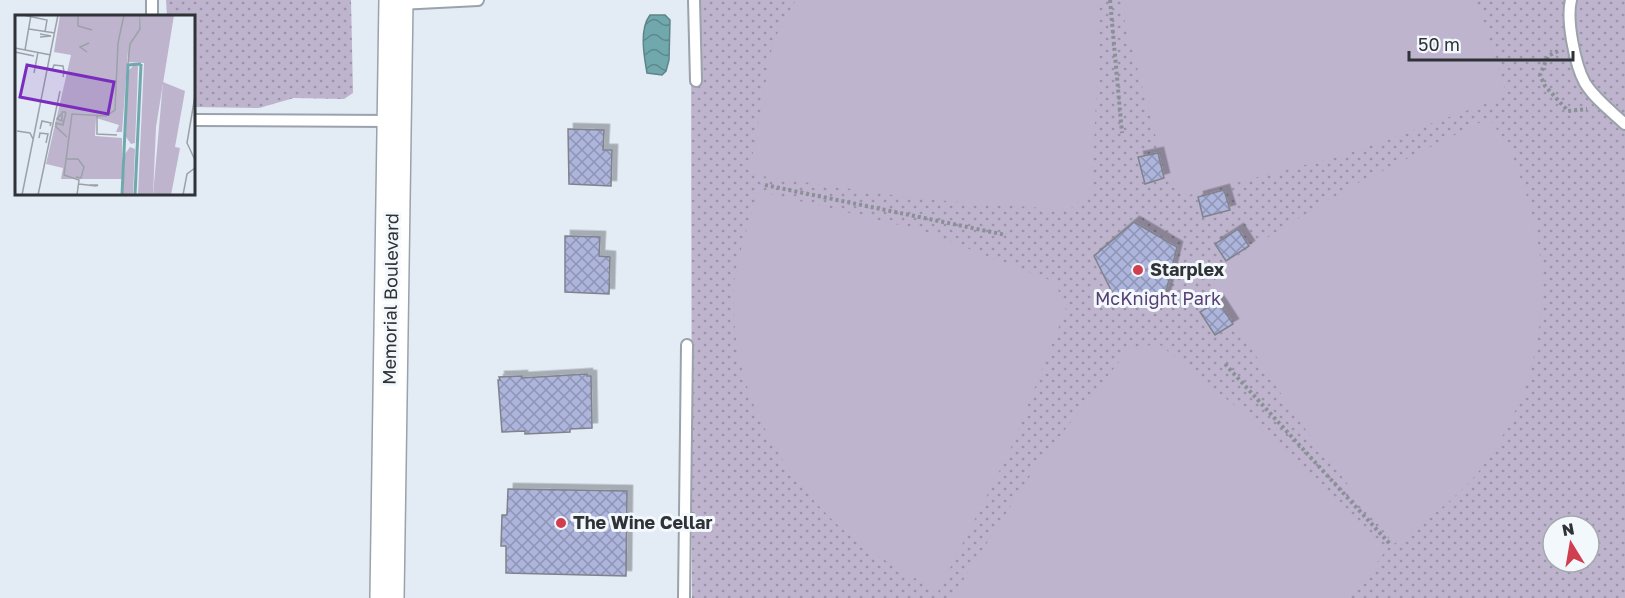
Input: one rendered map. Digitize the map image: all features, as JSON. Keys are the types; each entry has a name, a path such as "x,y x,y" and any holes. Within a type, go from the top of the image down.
{"main road":[{"name":"Memorial Boulevard","path":"387,598 395,2"}],"lane":[{"path":"395,2 476,0"},
{"path":"694,0 696,81"},
{"path":"1571,0 1569,7 1572,43 1585,82 1605,106 1625,123"},
{"path":"195,120 394,121"},
{"path":"684,598 687,345"}],"path":[{"path":"1110,0 1122,133"},
{"path":"1572,43 1548,56 1540,75 1545,86 1568,111 1605,106"},
{"path":"765,184 1006,235"},
{"path":"1225,364 1390,544"}],"green space":[{"path":"166,0 351,0 353,93 344,99 294,98 259,108 195,107 195,15 167,15"},
{"name":"McKnight Park","path":"691,0 1625,0 1625,598 692,598"},
{"path":"796,0 1098,0 1099,32 1092,189 1069,210 920,199 749,174 773,41"},
{"path":"1122,0 1476,0 1507,96 1347,154 1189,195 1168,182 1125,23"},
{"path":"1489,118 1516,164 1533,219 1540,255 1542,291 1539,327 1532,362 1521,397 1506,430 1477,474 1455,496 1394,544 1299,421 1213,291 1218,268 1350,187"},
{"path":"758,191 920,230 1055,282 1066,309 1010,450 938,592 876,555 842,529 799,483 765,429 742,370 736,339 734,307 737,264"},
{"path":"1159,344 1250,418 1387,549 1361,584 1344,598 956,598 953,596 1039,462 1130,348"}],"water":[{"path":"650,15 665,15 670,20 669,60 666,71 662,75 647,73 643,35"}],"building":[{"path":"568,129 604,130 603,150 612,150 611,186 569,184"},
{"path":"1158,153 1164,178 1145,184 1138,157"},
{"path":"1224,190 1230,210 1203,217 1198,197"},
{"path":"1134,222 1177,247 1165,296 1116,300 1094,256"},
{"path":"1238,229 1249,246 1226,261 1215,244"},
{"path":"565,236 600,237 599,256 610,257 609,294 565,292"},
{"path":"1218,301 1233,324 1215,335 1200,312"},
{"path":"587,374 591,376 592,428 570,429 570,432 525,434 525,431 502,432 499,377"},
{"path":"508,489 627,491 626,576 506,573 506,546 501,546 502,515 507,515"}],"place":[{"name":"Starplex","path":"1138,270"},
{"name":"The Wine Cellar","path":"561,523"}]}
